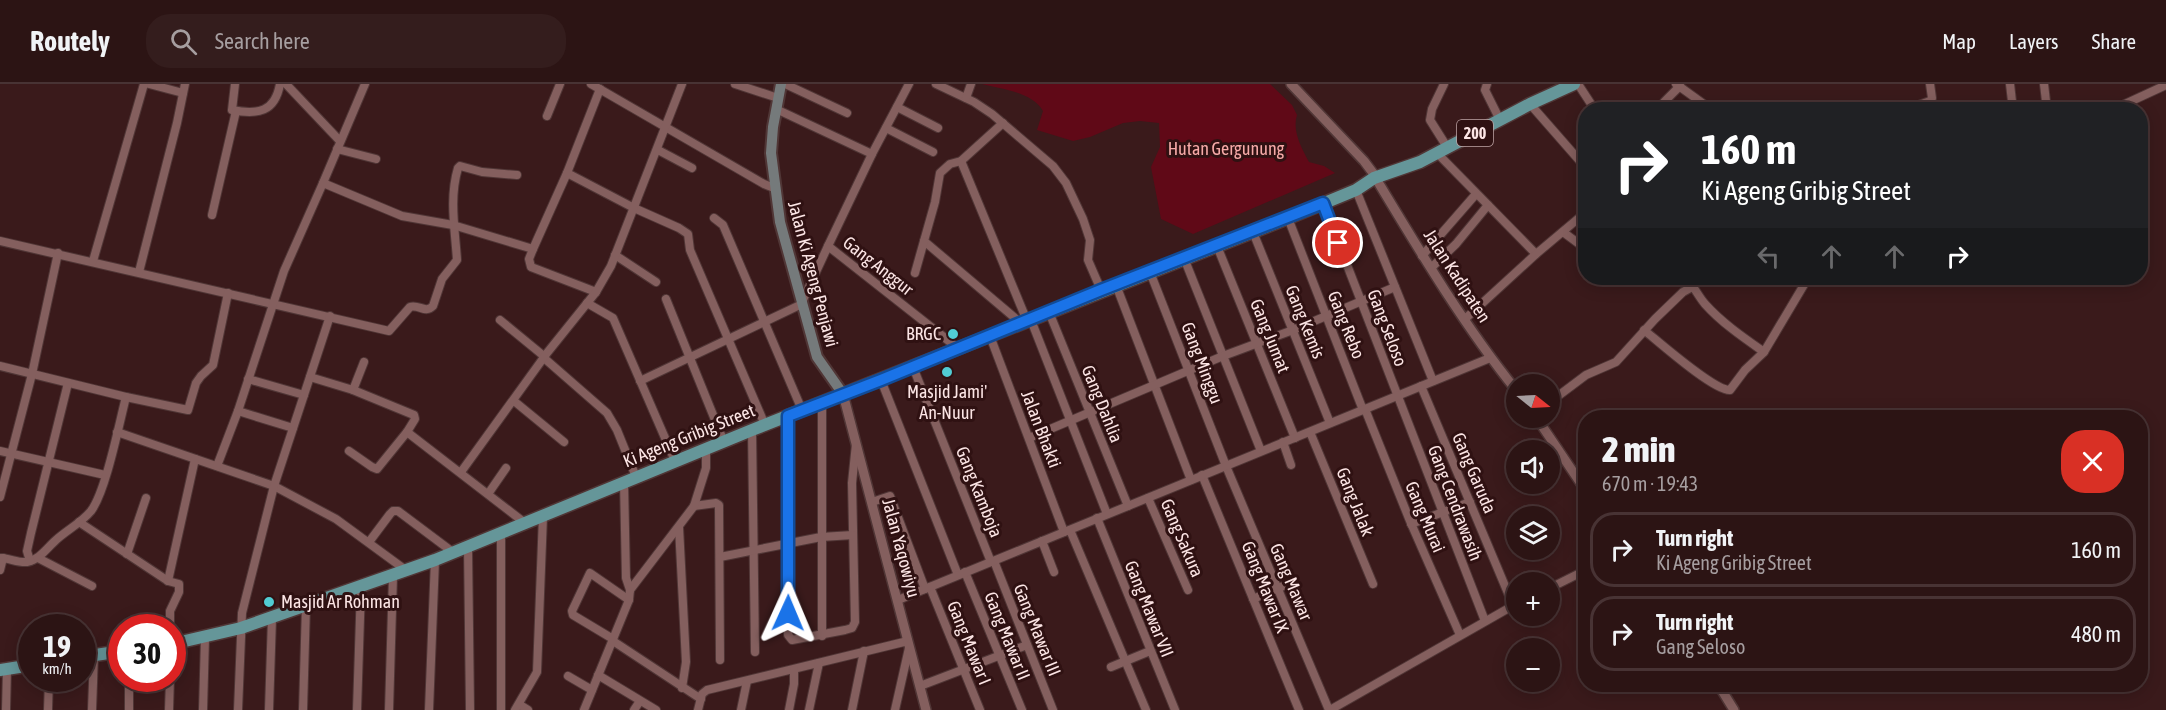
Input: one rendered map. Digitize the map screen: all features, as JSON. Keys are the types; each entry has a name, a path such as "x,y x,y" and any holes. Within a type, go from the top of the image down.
{"main road":[{"name":"Jalan Ki Ageng Penjawi","path":"783,84 777,104 771,153 774,188 783,239 818,357 843,394"},
{"name":"Ki Ageng Gribig Street","path":"186,641 272,618 454,553 752,430 1356,190 1374,176 1420,162 1576,84"}],"street":[{"path":"93,261 144,84"},
{"path":"149,84 183,93"},
{"path":"139,272 185,84"},
{"path":"235,84 232,110 236,111 266,109 278,98 280,84"},
{"path":"286,84 339,145 376,159"},
{"path":"547,116 560,84"},
{"path":"591,84 774,188"},
{"path":"461,472 544,358 596,292 615,255 682,84"},
{"path":"735,84 872,154"},
{"path":"783,84 847,113"},
{"path":"828,246 909,84"},
{"path":"936,84 966,98 1003,123 1053,166 1066,183 1087,230 1090,245 1088,260 1101,290"},
{"path":"966,98 971,84"},
{"name":"Jalan Kadipaten","path":"1291,84 1364,161 1422,256 1490,358 1506,378"},
{"path":"1444,84 1432,109 1430,120 1442,150 1476,194 1536,254"},
{"path":"1488,84 1485,90 1500,120"},
{"path":"1576,84 1589,102"},
{"path":"1927,102 1932,98 1930,84"},
{"path":"2010,84 2012,102"},
{"path":"2044,84 2046,102"},
{"path":"217,466 249,379 272,303 339,145 361,85"},
{"path":"1664,102 1678,85 1700,102"},
{"path":"2129,102 2166,85"},
{"path":"596,292 531,267 529,259 567,173 600,89"},
{"path":"1530,105 1578,159"},
{"path":"897,107 938,128"},
{"path":"212,215 236,111"},
{"path":"915,273 935,202 940,173 950,164 961,160 1003,123"},
{"path":"886,128 933,152"},
{"path":"658,150 692,168"},
{"path":"961,160 1107,514"},
{"path":"0,241 389,331 410,307 426,310 433,306 442,279 457,260 453,225 453,187 458,168 460,166 482,172 517,175"},
{"path":"567,173 688,234 690,250 765,425"},
{"path":"323,183 402,216 453,225 533,249"},
{"path":"1356,190 1433,381"},
{"path":"1422,256 1476,194"},
{"name":"Gang Seloso","path":"1323,203 1397,396"},
{"path":"1431,268 1456,244 1488,205"},
{"path":"714,218 723,225 802,410"},
{"name":"Gang Rebo","path":"1288,218 1364,409"},
{"path":"1465,319 1578,219"},
{"name":"Gang Kemis","path":"1253,232 1330,423"},
{"path":"1563,232 1578,243"},
{"path":"924,241 1027,322"},
{"name":"Gang Anggur","path":"802,303 828,246 959,349"},
{"name":"Gang Jumat","path":"1217,246 1295,438"},
{"path":"0,497 32,374 58,253"},
{"path":"615,255 656,282"},
{"path":"1184,258 1261,452"},
{"name":"Gang Minggu","path":"1150,272 1226,466"},
{"path":"1116,285 1191,480"},
{"path":"1644,330 1712,383 1725,390 1732,388 1764,352 1804,285"},
{"path":"1560,394 1586,375 1616,362 1644,330 1683,292 1694,286 1704,303 1716,315 1764,352"},
{"path":"1029,438 1223,356 1293,330 1395,287"},
{"path":"0,366 189,410 192,392 198,379 213,365 228,293"},
{"path":"666,300 724,442"},
{"path":"587,303 613,318 675,462"},
{"path":"640,381 802,303"},
{"name":"Gang Dahlia","path":"1049,312 1128,506"},
{"path":"238,710 242,613 274,486 330,316"},
{"path":"500,320 607,413 616,430 630,480 626,578 630,590"},
{"name":"Jalan Bhakti","path":"990,336 1067,531 1146,710"},
{"path":"898,600 1490,358"},
{"path":"353,390 364,362"},
{"name":"Gang Kamboja","path":"913,367 993,561"},
{"path":"310,377 353,390 414,415 415,419 407,432 377,469 349,451"},
{"path":"249,379 304,395"},
{"name":"Gang Mawar II","path":"881,380 961,574 1022,710"},
{"path":"30,561 27,556 28,543 68,383"},
{"name":"Gang Garuda","path":"1421,386 1506,584"},
{"name":"Jalan Yaqowiyu","path":"843,394 927,710"},
{"name":"Gang Cendrawasih","path":"1397,396 1485,621"},
{"path":"0,570 2,558 21,562 38,558 94,506 105,476 126,397"},
{"path":"514,401 564,442"},
{"path":"822,403 822,636"},
{"name":"Gang Murai","path":"1364,409 1460,635"},
{"path":"238,411 293,428"},
{"path":"788,416 789,638 794,640 852,628 855,622 852,477 856,441"},
{"path":"1543,428 1578,479"},
{"path":"752,430 755,652"},
{"path":"117,432 274,486 336,519 407,571"},
{"path":"407,432 525,523"},
{"name":"Gang Jalak","path":"1310,432 1372,584"},
{"path":"1283,442 1291,465"},
{"path":"584,710 613,640 630,590 694,506 706,468 706,450"},
{"path":"0,451 105,476"},
{"path":"168,581 195,459"},
{"name":"Gang Mawar","path":"1226,466 1329,710"},
{"path":"488,494 506,468"},
{"name":"Gang Mawar IX","path":"1202,476 1299,710"},
{"name":"Gang Mawar I","path":"872,502 890,496 980,710"},
{"path":"128,554 146,498"},
{"name":"Gang Sakura","path":"1148,498 1188,590"},
{"path":"1412,524 1470,502"},
{"path":"694,506 716,503 719,505 720,660"},
{"path":"369,542 390,514 398,511 454,553"},
{"path":"528,710 518,708 537,672 543,516"},
{"name":"Gang Mawar VII","path":"1097,518 1175,710"},
{"path":"79,522 168,581 176,582 180,587 170,614"},
{"path":"679,527 686,662 682,688"},
{"path":"501,534 501,710"},
{"path":"720,557 821,537 853,535"},
{"path":"1042,541 1054,572"},
{"path":"468,547 470,710"},
{"path":"38,558 92,586"},
{"path":"429,710 435,560"},
{"name":"Gang Mawar III","path":"993,561 1053,710"},
{"path":"628,600 590,573 572,611 573,615 701,699"},
{"path":"1560,583 1578,574"},
{"path":"389,710 393,576"},
{"path":"1253,598 1288,584"},
{"path":"357,710 361,587"},
{"path":"303,710 306,606"},
{"path":"1329,710 1506,610"},
{"path":"269,710 272,618"},
{"path":"203,710 205,638"},
{"path":"698,710 703,692 706,690 864,651 909,644 895,710"},
{"path":"920,686 1028,645"},
{"path":"852,710 864,651"},
{"path":"1111,667 1150,651"},
{"path":"809,710 819,663"},
{"path":"4,670 6,710"},
{"path":"789,710 794,670"},
{"path":"598,675 656,710"},
{"path":"568,676 592,690"},
{"path":"741,710 747,681"},
{"path":"48,710 49,692"},
{"path":"91,692 92,710"},
{"path":"129,692 129,710"},
{"path":"169,710 170,692"},
{"path":"1723,692 1734,710"},
{"path":"634,710 640,701"}],"green space":[{"name":"Hutan Gergunung","path":"982,84 1270,84 1292,105 1297,115 1298,139 1309,162 1324,166 1335,173 1193,234 1161,219 1151,167 1160,147 1159,123 1140,121 1123,123 1090,137 1073,141 1037,130 1043,111 1032,99 1016,92"}],"place":[{"name":"BRGC","path":"953,334"},
{"name":"Masjid Jami' An-Nuur","path":"947,372"},
{"name":"Masjid Ar Rohman","path":"269,602"}],"route":[{"path":"788,613 788,416 1323,203 1338,243"}]}
